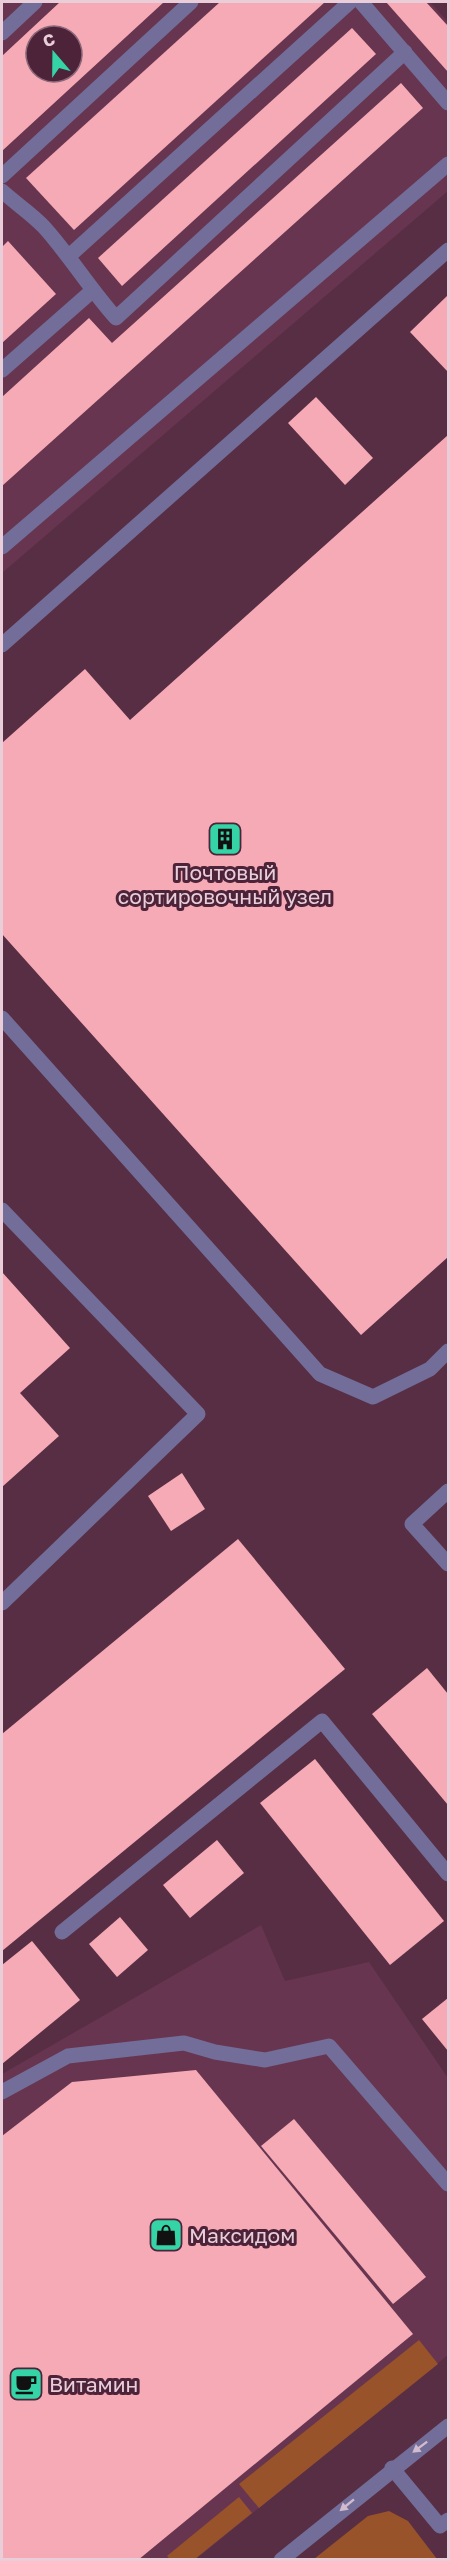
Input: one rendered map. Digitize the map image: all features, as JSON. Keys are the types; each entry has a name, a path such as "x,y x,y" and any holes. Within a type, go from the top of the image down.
{"street":[{"path":"2,33 35,2"},
{"path":"2,176 190,2"},
{"path":"69,256 350,2"},
{"path":"361,2 448,104"},
{"path":"2,191 42,225 69,256 92,291 116,318 405,52"},
{"path":"2,547 448,164"},
{"path":"2,645 448,250"},
{"path":"2,370 92,291"},
{"path":"2,1018 320,1374 374,1397 430,1369 448,1351"},
{"path":"2,1210 198,1414 2,1603"},
{"path":"448,1491 412,1524 448,1564"},
{"path":"62,1932 322,1720 448,1874"},
{"path":"2,2092 68,2056 184,2043 215,2052 265,2060 329,2046 448,2184"},
{"path":"281,2559 392,2468 448,2426"},
{"path":"392,2468 440,2526 448,2520"}],"shaded area":[{"path":"2,2 430,2 448,22 448,191 2,573"},
{"name":"Максидом","path":"261,1925 285,1981 369,1962 448,2078 448,2355 196,2559 2,2559 2,2074"},
{"path":"419,2340 438,2364 259,2508 239,2484"},
{"path":"239,2497 252,2513 195,2559 170,2559 167,2556"},
{"path":"389,2511 408,2521 437,2559 314,2559 368,2516"}],"building":[{"path":"60,2 164,2 84,76 84,24 36,24"},
{"path":"220,2 325,2 74,230 26,178"},
{"path":"386,2 426,2 448,26 448,72"},
{"path":"352,28 376,54 122,286 98,258"},
{"path":"24,36 24,84 75,84 2,151 2,56"},
{"path":"401,83 423,108 2,486 2,397 89,318 112,343"},
{"path":"8,241 56,294 2,343 2,247"},
{"path":"448,295 448,372 410,332"},
{"path":"316,397 373,458 345,485 288,423"},
{"name":"Почтовый сортировочный узел","path":"448,435 448,1257 361,1335 2,934 2,743 85,669 130,720"},
{"path":"2,1272 70,1348 20,1393 59,1436 2,1487"},
{"path":"182,1473 205,1509 171,1531 148,1496"},
{"path":"238,1539 345,1669 2,1951 2,1734"},
{"path":"427,1668 448,1694 448,1805 372,1714"},
{"path":"315,1759 444,1921 390,1965 260,1803"},
{"path":"217,1840 244,1873 190,1918 163,1885"},
{"path":"120,1917 148,1950 117,1977 89,1944"},
{"path":"32,1941 80,2000 2,2064 2,1965"},
{"path":"448,1998 448,2051 422,2019"},
{"name":"Максидом","path":"196,2070 413,2334 138,2560 2,2560 2,2136 72,2082"},
{"path":"294,2119 426,2277 393,2304 261,2146"}],"place":[{"name":"Почтовый сортировочный узел","path":"225,839"},
{"name":"Максидом","path":"166,2235"},
{"name":"Витамин","path":"26,2384"}]}
